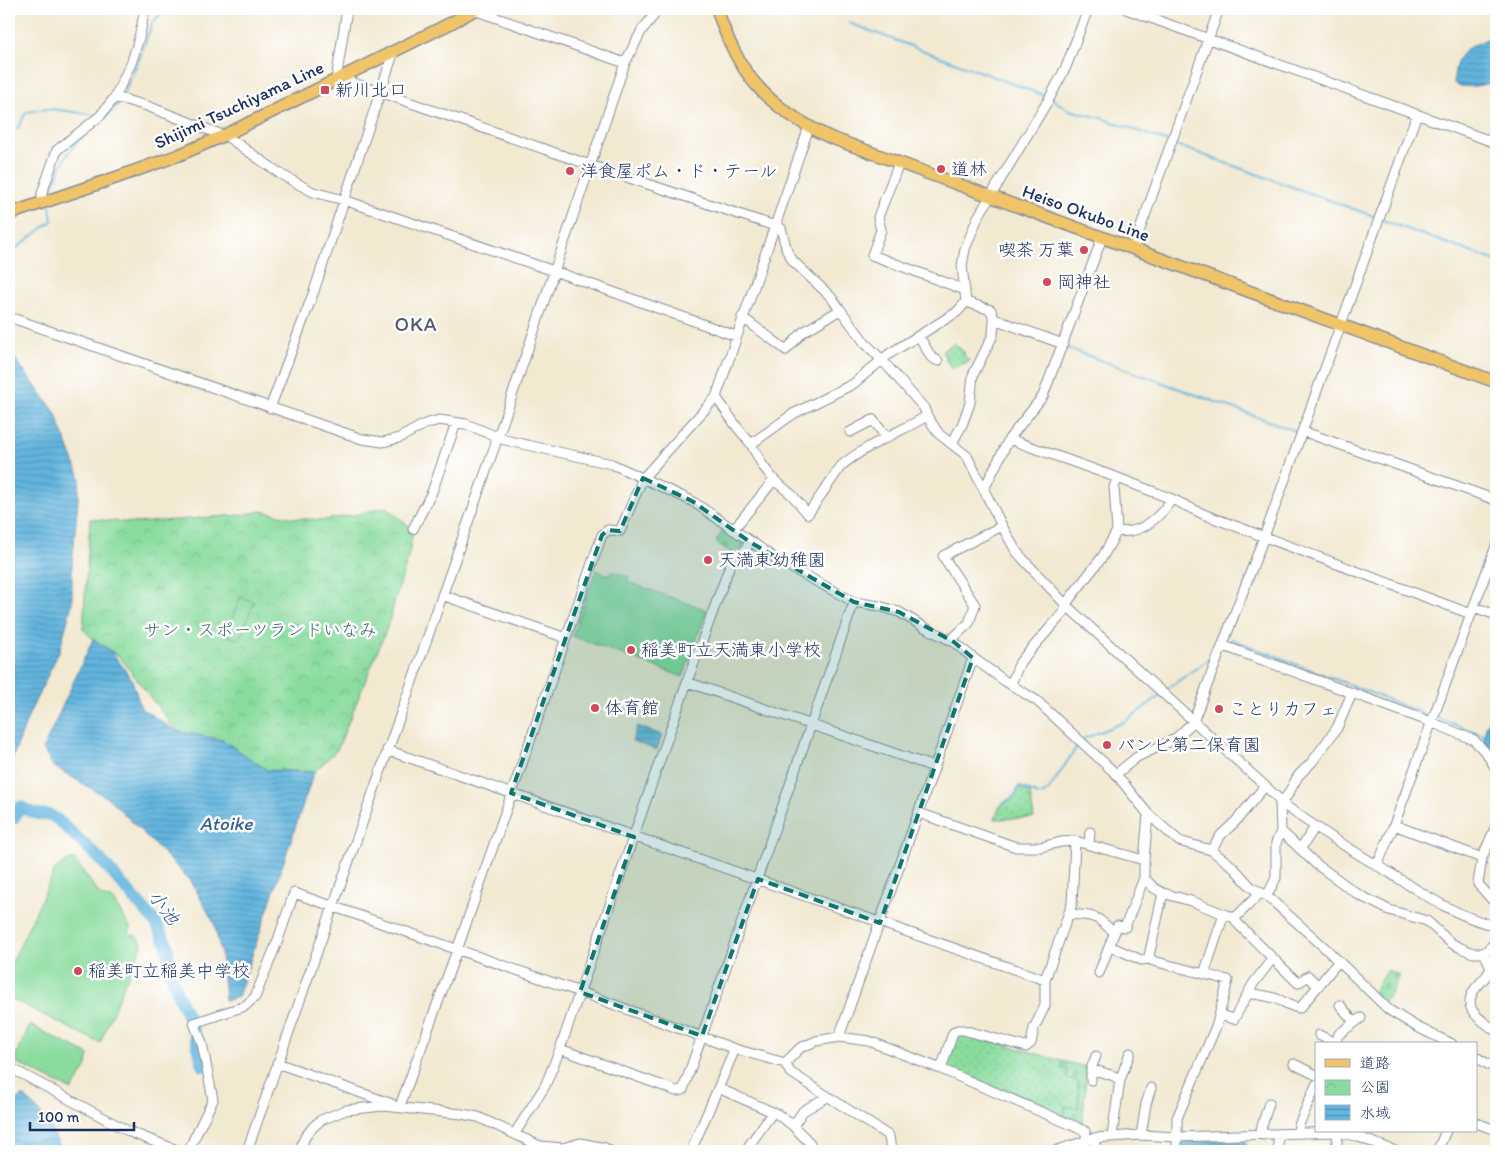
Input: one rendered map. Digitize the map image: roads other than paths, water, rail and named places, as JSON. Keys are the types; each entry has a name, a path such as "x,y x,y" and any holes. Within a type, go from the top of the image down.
{"main road":[{"name":"Heiso Okubo Line","path":"717,9 736,56 753,82 775,105 809,127 829,137 1496,382"},
{"name":"Shijimi Tsuchiyama Line","path":"9,214 179,155 224,135 475,10"}],"street":[{"path":"42,202 42,193 57,150 100,116 119,98 139,38 145,9"},
{"path":"348,9 338,79 781,228 792,261 831,297 864,343 882,360 924,408 939,434 967,456 1016,550 1067,606 1265,786 1280,802 1315,827 1447,908 1496,926"},
{"path":"247,1151 498,438 625,63 642,30 659,9"},
{"path":"751,444 793,414 853,384 889,354 957,312 966,302 962,266 965,249 978,217 1049,99 1066,66 1088,9"},
{"path":"1126,9 1496,143"},
{"path":"1133,249 1219,9"},
{"path":"475,10 625,63"},
{"path":"270,408 313,294 394,51"},
{"path":"119,98 147,106 224,135 282,175 313,192 344,200 554,271 736,336"},
{"path":"1116,774 1137,757 1175,739 1193,722 1224,646 1417,114"},
{"path":"400,1106 457,950 602,535 608,530 620,531 644,478 716,397 809,127"},
{"path":"899,163 878,217 881,230 872,255 965,290"},
{"path":"984,489 1009,439 1043,396 1102,238"},
{"path":"952,443 970,403 972,375 993,335 994,319 991,310 966,302"},
{"path":"742,317 786,350 803,332 840,310"},
{"path":"9,317 362,440 383,442 399,438 425,424 439,420 466,424 498,438 539,449 612,464 692,501 779,561 854,602 879,606 899,612 951,640 973,658 1038,701 1116,774 1148,814 1179,841 1210,850 1232,866 1251,887 1264,895 1323,946 1394,1014 1448,1042"},
{"path":"994,319 1063,344"},
{"path":"919,336 931,358 938,361"},
{"path":"716,397 751,444 763,466 774,480 792,495 808,514 841,466 869,446 927,416"},
{"path":"850,432 873,420 887,438"},
{"path":"413,529 432,492 456,423"},
{"path":"1302,431 1496,500"},
{"path":"1009,439 1118,478 1172,499 1203,514 1264,537 1473,610 1496,615"},
{"path":"1011,684 1020,662 1064,612 1068,601 1104,556 1117,531 1114,487 1118,478"},
{"path":"733,530 774,480"},
{"path":"1117,531 1133,532 1138,530 1157,518 1172,499"},
{"path":"951,640 969,623 975,605 943,556 1002,526"},
{"path":"515,1134 545,1086 560,1050 687,682 733,557 743,553 750,542"},
{"path":"1377,866 1394,825 1496,546"},
{"path":"442,595 566,638"},
{"path":"560,1050 666,1087 683,1090 854,602"},
{"path":"1224,646 1431,722 1474,740 1487,754 1496,769"},
{"path":"839,1037 973,658"},
{"path":"687,682 934,768"},
{"path":"1235,918 1264,895 1276,878 1276,843 1281,831 1280,802 1286,796 1298,776 1312,762 1337,728 1352,693"},
{"path":"387,750 758,879 880,924 1045,980"},
{"path":"1210,850 1265,786"},
{"path":"919,813 1016,847 1041,847 1075,841 1144,860"},
{"path":"1099,973 1117,926 1125,927 1144,878 1148,814"},
{"path":"1394,825 1482,858"},
{"path":"1496,826 1482,858 1478,884 1496,904"},
{"path":"1301,848 1315,827"},
{"path":"1281,831 1316,864 1359,895 1389,910 1427,921 1451,943 1460,948 1473,953 1484,953 1496,942"},
{"path":"1089,844 1090,832"},
{"path":"941,1069 953,1033 957,1030 1026,1047 1031,1043 1034,1028 1045,1006 1045,980 1072,904 1075,841"},
{"path":"1144,878 1154,888 1163,893 1191,901 1235,918 1237,923 1298,983 1308,976 1318,986"},
{"path":"188,1151 213,1100 202,1043 194,1023 245,1006 255,997 278,940 294,893 580,992 735,1049 785,1063 790,1072 889,1136 891,1151"},
{"path":"1151,959 1149,956 1163,893"},
{"path":"1068,914 1092,916 1115,932"},
{"path":"1204,974 1224,914"},
{"path":"1110,946 1141,960 1151,959 1228,980 1212,1036 1177,1118 1177,1151"},
{"path":"1484,953 1491,967 1489,974 1475,989 1469,1002 1470,1007 1479,1018 1496,1031"},
{"path":"1219,1015 1234,1019 1253,984 1273,958"},
{"path":"1248,994 1278,999 1296,1008 1300,1008 1338,962"},
{"path":"1336,1042 1339,1034 1357,1020 1340,1005"},
{"path":"1319,1035 1334,1042"},
{"path":"785,1063 800,1048 808,1044 839,1037 869,1041 941,1069 1085,1131 1091,1138 1096,1151"},
{"path":"691,1151 735,1049"},
{"path":"1112,1136 1120,1080 1130,1053"},
{"path":"1091,1080 1091,1069 1096,1056"},
{"path":"1478,1058 1496,1069"},
{"path":"277,1063 400,1106"},
{"path":"9,1067 130,1132 179,1151"},
{"path":"1297,1068 1315,1075"},
{"path":"1091,1069 1114,1076 1120,1080"},
{"path":"1298,1133 1299,1125 1315,1087"},
{"path":"718,1088 774,1112 793,1126 810,1143"},
{"path":"1141,1134 1151,1088"},
{"path":"793,1126 803,1111 827,1097"},
{"path":"1263,1135 1261,1129 1269,1103"},
{"path":"299,1151 305,1137 321,1120 346,1110 383,1106 400,1106 478,1117 540,1146 563,1150 580,1143 605,1148 609,1151"},
{"path":"745,1151 774,1112"},
{"path":"1478,1124 1496,1130"},
{"path":"1055,1151 1091,1138 1141,1134 1177,1137 1338,1132 1360,1134 1381,1149 1395,1151"},
{"path":"1336,1151 1338,1132"},
{"path":"1437,1151 1446,1132"},
{"path":"1278,1134 1278,1151"}],"water":[{"path":"1496,32 1496,82 1470,87 1455,84 1456,64 1465,50 1489,38"},
{"path":"9,351 55,412 80,478 72,565 72,604 59,652 30,712 12,760 9,789"},
{"name":"Atoike","path":"93,639 113,653 132,680 141,708 176,731 223,740 267,770 314,772 238,997 225,1001 221,953 214,923 191,881 109,799 53,766 43,749"},
{"path":"1496,708 1496,759 1483,742 1485,730 1493,709"},
{"path":"637,726 662,735 657,750 632,741"},
{"path":"23,1095 46,1120 61,1151 9,1151 9,1105"},
{"path":"1181,1141 1246,1141 1247,1151 1180,1151"}],"waterway":[{"path":"123,95 141,55 152,23 166,9"},
{"path":"849,23 1048,97"},
{"path":"1052,99 1069,110 1101,118 1169,142"},
{"path":"51,194 59,170 71,149 120,102"},
{"path":"9,127 18,129 26,112 48,109 95,115"},
{"path":"1173,144 1376,217"},
{"path":"9,254 52,221 50,206"},
{"path":"1382,220 1496,261"},
{"path":"1064,347 1296,431"},
{"path":"1483,500 1496,505"},
{"path":"1231,639 1430,716"},
{"path":"1164,691 1215,655"},
{"path":"1083,739 1124,722 1161,695"},
{"path":"1437,718 1486,736"},
{"path":"1002,804 1015,795 1019,786 1038,795 1048,791 1078,745"},
{"name":"小池","path":"9,816 14,818 20,807 37,814 50,815 58,820 100,859 155,922 167,944 171,975 193,1028 203,1066"}],"place":[{"name":"新川北口","path":"325,90"},
{"name":"道林","path":"941,169"},
{"name":"洋食屋ポム・ド・テール","path":"570,171"},
{"name":"喫茶 万葉","path":"1084,250"},
{"name":"岡神社","path":"1047,282"},
{"name":"天満東幼稚園","path":"708,560"},
{"name":"稲美町立天満東小学校","path":"631,650"},
{"name":"体育館","path":"595,708"},
{"name":"ことりカフェ","path":"1219,709"},
{"name":"バンビ第二保育園","path":"1107,745"},
{"name":"稲美町立稲美中学校","path":"78,971"}],"district":[{"name":"OKA","path":"416,324"}],"park label":[{"name":"サン・スポーツランドいなみ","path":"260,630"}]}
